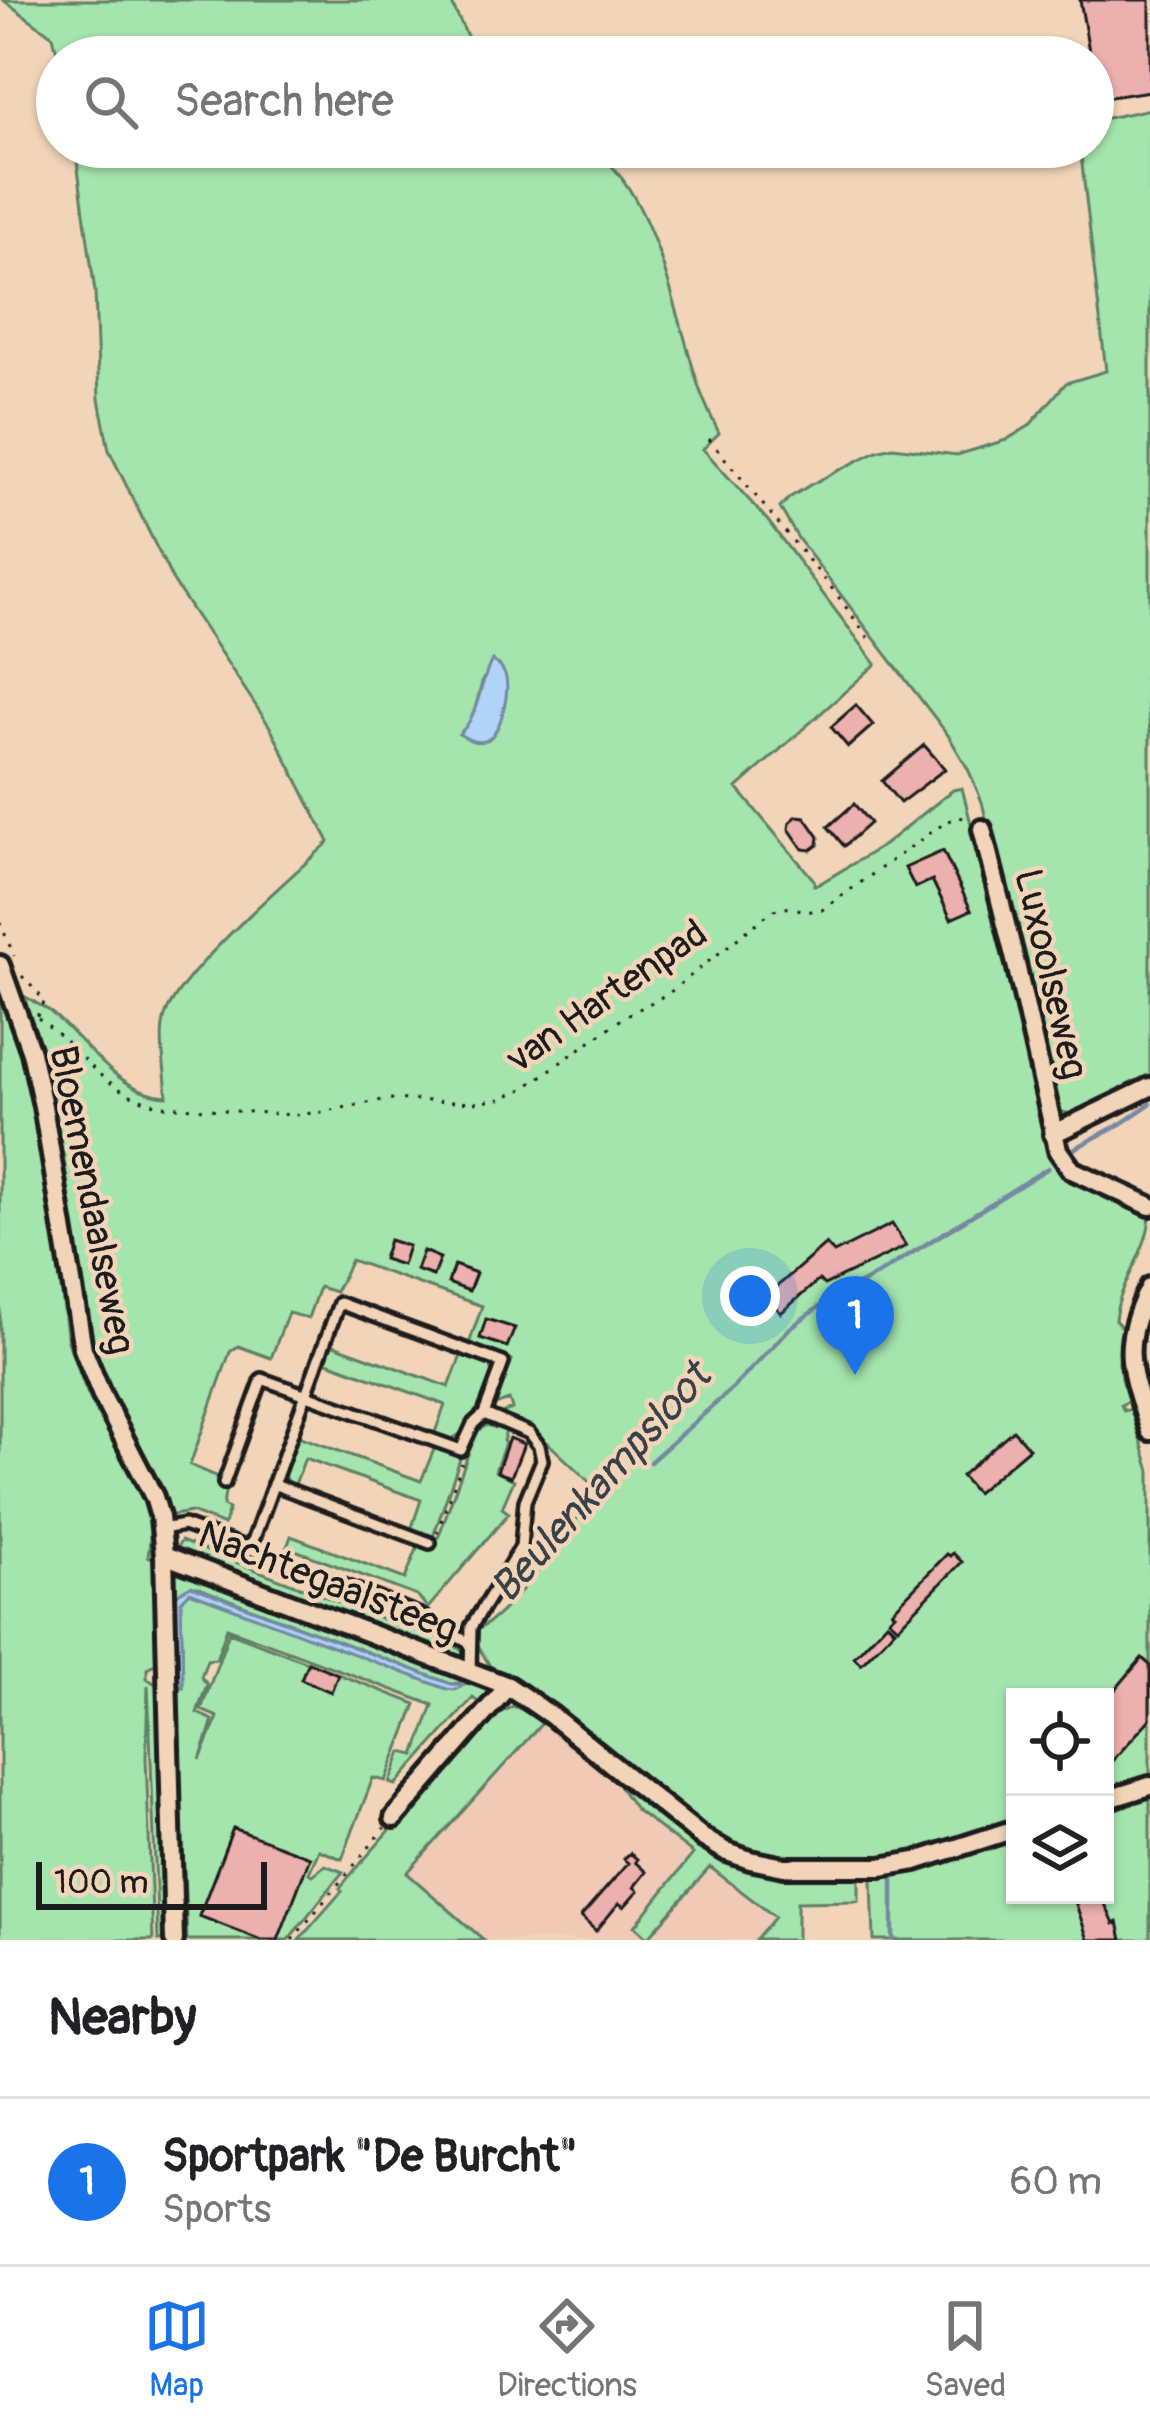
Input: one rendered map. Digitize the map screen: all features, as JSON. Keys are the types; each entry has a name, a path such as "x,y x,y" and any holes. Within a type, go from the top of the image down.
{"street":[{"name":"Luxoolseweg","path":"982,829 1058,1150 1072,1170 1150,1206"},
{"name":"Bloemendaalseweg","path":"7,962 43,1106 83,1349 145,1476 162,1529 174,1940"},
{"name":"Luxoolseweg","path":"1054,1134 1150,1088"},
{"path":"1150,1287 1134,1318 1129,1359 1150,1431"},
{"name":"Nachtegaalsteeg","path":"164,1555 508,1686 702,1837 750,1860 784,1867 898,1865 1006,1832"},
{"path":"394,1817 508,1686"},
{"path":"1114,1797 1150,1786"}],"lane":[{"name":"Nachtegaalsteeg","path":"224,1483 262,1379 305,1394 461,1450 473,1424 484,1414 503,1364 339,1303 305,1394 250,1549"},
{"name":"Nachtegaalsteeg","path":"470,1671 469,1643 475,1618 514,1562 525,1501 542,1460 529,1433 484,1414"},
{"name":"Nachtegaalsteeg","path":"273,1484 430,1543"},
{"name":"Nachtegaalsteeg","path":"162,1529 184,1525 250,1549 420,1615 469,1643"}],"path":[{"path":"710,439 873,644"},
{"name":"van Hartenpad","path":"22,976 45,1001 36,1018 92,1070 147,1103 294,1115 388,1100 474,1103 500,1099 534,1083 626,1016 669,993 772,910 783,906 809,912 828,907 954,818 965,818 982,829"},
{"path":"0,922 7,962"},
{"path":"430,1543 464,1458 461,1450"},
{"path":"292,1940 394,1817"}],"shaded area":[{"path":"532,1708 783,1916 762,1940 415,1940 359,1888"}],"green space":[{"path":"3,0 450,0 467,36 53,36"},
{"path":"1150,109 1150,677 1145,678 1150,732 1150,1075 1071,1114 1058,1109 1052,1096 982,802 968,769 948,735 799,540 780,508 810,485 877,451 893,447 957,455 1006,440 1029,426 1066,383 1106,371 1082,168 1114,168 1114,117"},
{"path":"78,168 612,168 627,186 653,238 699,388 719,433 703,449 768,521 876,664 737,788 814,885 884,845 953,790 962,788 1055,1156 1150,1212 1145,1240 1115,1320 1122,1328 1119,1364 1129,1401 1121,1405 1124,1411 1131,1409 1150,1471 1150,1940 874,1940 872,1880 889,1871 889,1856 778,1856 726,1841 548,1702 490,1666 478,1646 477,1630 508,1606 598,1490 533,1429 499,1414 512,1409 509,1400 495,1405 512,1360 469,1344 482,1306 351,1260 335,1292 319,1287 308,1318 288,1313 271,1358 238,1346 230,1352 190,1465 218,1477 217,1483 226,1486 223,1506 229,1509 224,1525 191,1512 167,1516 113,1406 90,1340 55,1115 22,995 48,1010 116,1075 148,1093 167,1096 163,1029 172,1002 236,928 329,842 270,727 173,581 109,450 99,399 95,292","holes":["499,665 506,686 500,721 460,733 471,724 483,679"]},
{"path":"0,998 37,1124 68,1341 92,1402 143,1499 150,1537 148,1556 157,1560 160,1661 147,1668 147,1678 160,1687 167,1940 158,1940 148,1685 153,1940 0,1940"},
{"path":"331,1344 449,1387 462,1353 488,1363 492,1373 470,1422 449,1440 434,1435 445,1405 325,1361"},
{"path":"487,1425 506,1431 495,1471 514,1480 502,1508 509,1513 428,1608 417,1596 287,1547 291,1536 405,1579 419,1544 434,1549 476,1432"},
{"path":"298,1436 421,1481 435,1447 461,1456 433,1537 411,1530 421,1500 305,1458 294,1487 288,1484 284,1475"},
{"path":"181,1541 436,1636 465,1655 461,1660 178,1553"},
{"path":"180,1568 483,1682 489,1698 483,1706 473,1698 396,1785 390,1783 402,1752 415,1755 433,1705 227,1628 216,1659 207,1660 201,1677 207,1684 197,1713 213,1720 200,1760 218,1717 201,1710 229,1632 416,1704 386,1781 373,1778 342,1859 319,1850 309,1873 325,1865 343,1872 288,1940 187,1940 173,1572","holes":["196,1587 451,1684 461,1683 447,1689 190,1592 181,1601 183,1687 179,1687 175,1599"]},
{"path":"513,1706 526,1711 529,1707 703,1844 856,1875 859,1901 797,1902 797,1940 756,1940 775,1917 710,1867 648,1938 635,1926 693,1854 635,1809 617,1783 543,1722 407,1873 484,1940 299,1940 480,1728 497,1711"}],"water":[{"path":"492,660 505,675 506,700 492,736 476,742 459,734 471,718"},
{"path":"191,1586 464,1685 447,1689 190,1592 181,1601 183,1686 179,1687 175,1599"}],"building":[{"path":"1080,0 1150,0 1150,91 1114,96 1114,36 1086,36"},
{"path":"856,705 873,725 848,747 831,727"},
{"path":"924,745 945,769 900,803 882,781"},
{"path":"854,804 870,823 844,846 828,827"},
{"path":"797,816 805,817 819,837 811,850 803,849 789,829"},
{"path":"943,851 971,910 951,919 932,880 915,888 905,868"},
{"path":"892,1224 906,1246 824,1285 819,1280 781,1313 766,1296 826,1244 834,1253"},
{"path":"389,1240 408,1246 402,1265 383,1259"},
{"path":"423,1251 440,1258 433,1276 416,1270"},
{"path":"454,1265 476,1273 469,1291 448,1283"},
{"path":"486,1319 515,1328 507,1347 480,1338"},
{"path":"1013,1430 1029,1448 976,1493 961,1476"},
{"path":"509,1438 524,1444 511,1477 497,1472"},
{"path":"953,1553 962,1562 898,1627 889,1619 892,1611"},
{"path":"887,1622 895,1629 861,1664 854,1657"},
{"path":"1142,1658 1150,1665 1150,1719 1114,1759 1114,1691"},
{"path":"308,1662 338,1674 331,1692 301,1679"},
{"path":"233,1828 310,1857 278,1940 261,1940 199,1916"},
{"path":"630,1853 646,1872 634,1887 638,1891 624,1907 619,1903 596,1931 581,1917 628,1863 624,1859"},
{"path":"1076,1904 1105,1904 1114,1924 1118,1922 1122,1940 1088,1940"}],"waterway":[{"name":"Beulenkampsloot","path":"1072,1150 1150,1104"},
{"name":"Beulenkampsloot","path":"650,1462 734,1387 790,1328 1048,1168"},
{"path":"893,1879 893,1940"}],"place":[{"name":"Sportpark \"De Burcht\"","path":"855,1375"}]}
